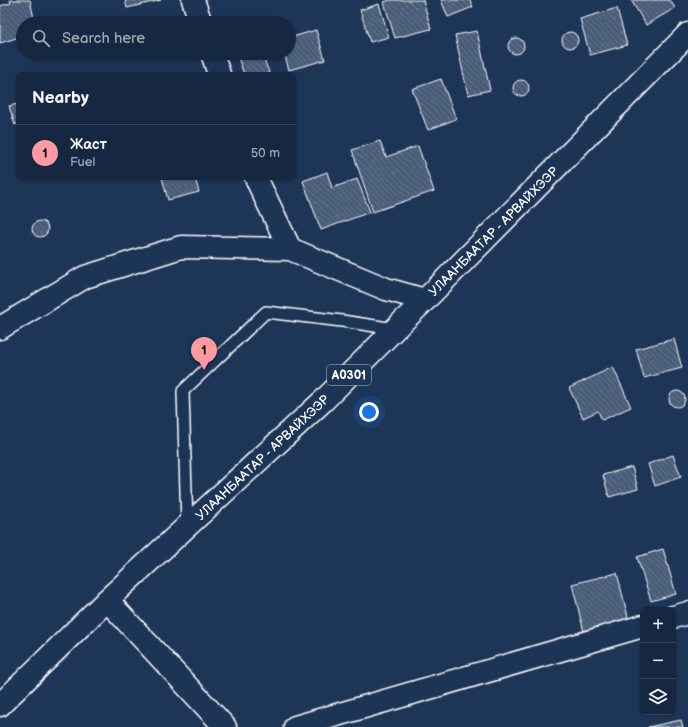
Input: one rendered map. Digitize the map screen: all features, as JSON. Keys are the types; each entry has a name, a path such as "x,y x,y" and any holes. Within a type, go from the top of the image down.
{"main road":[{"path":"193,0 199,16"},
{"name":"УЛААНБААТАР - АРВАЙХЭЭР","path":"0,705 107,600 323,401 688,34"},
{"path":"214,60 218,72"},
{"path":"257,180 290,249"},
{"path":"0,328 85,277 181,247 290,249 386,289 425,300"},
{"path":"107,600 225,727"},
{"path":"676,616 688,613"},
{"path":"295,727 640,627"}],"lane":[{"path":"187,527 183,391 266,312 395,329"}],"building":[{"path":"10,0 30,0 33,16 16,16 16,38 0,43 0,6 11,3"},
{"path":"125,0 161,0 127,8"},
{"path":"390,0 423,0 431,29 395,38 384,2"},
{"path":"441,0 470,0 473,7 448,17"},
{"path":"631,0 670,0 675,8 646,25"},
{"path":"379,4 389,37 370,42 360,10"},
{"path":"617,8 627,45 590,55 580,19"},
{"path":"316,30 325,60 289,70 286,60 296,60 296,36"},
{"path":"477,31 490,90 468,95 455,35"},
{"path":"567,32 573,32 578,37 576,46 573,48 567,48 562,43 562,37"},
{"path":"513,38 519,38 524,43 522,52 519,54 513,54 508,49 508,43"},
{"path":"239,60 264,60 269,72 243,72"},
{"path":"441,79 456,119 428,130 412,89"},
{"path":"518,80 524,80 529,85 527,94 524,96 518,96 513,91 513,85"},
{"path":"16,104 15,125 9,106"},
{"path":"380,141 386,157 418,146 434,191 373,212 352,150"},
{"path":"327,172 332,188 357,179 370,212 321,230 303,181"},
{"path":"163,180 196,180 199,192 168,200"},
{"path":"37,221 43,221 48,226 46,235 43,237 37,237 32,232 32,226"},
{"path":"674,339 682,368 644,378 636,349"},
{"path":"613,367 631,407 602,420 598,411 583,418 569,388"},
{"path":"674,391 680,391 685,396 683,405 680,407 674,407 669,402 669,396"},
{"path":"673,455 681,477 655,486 648,464"},
{"path":"632,467 638,489 609,497 603,475"},
{"path":"663,549 676,594 651,601 637,557"},
{"path":"617,573 629,621 584,632 572,584"},
{"path":"681,720 683,727 648,727"}],"place":[{"name":"Жаст","path":"204,370"}]}
